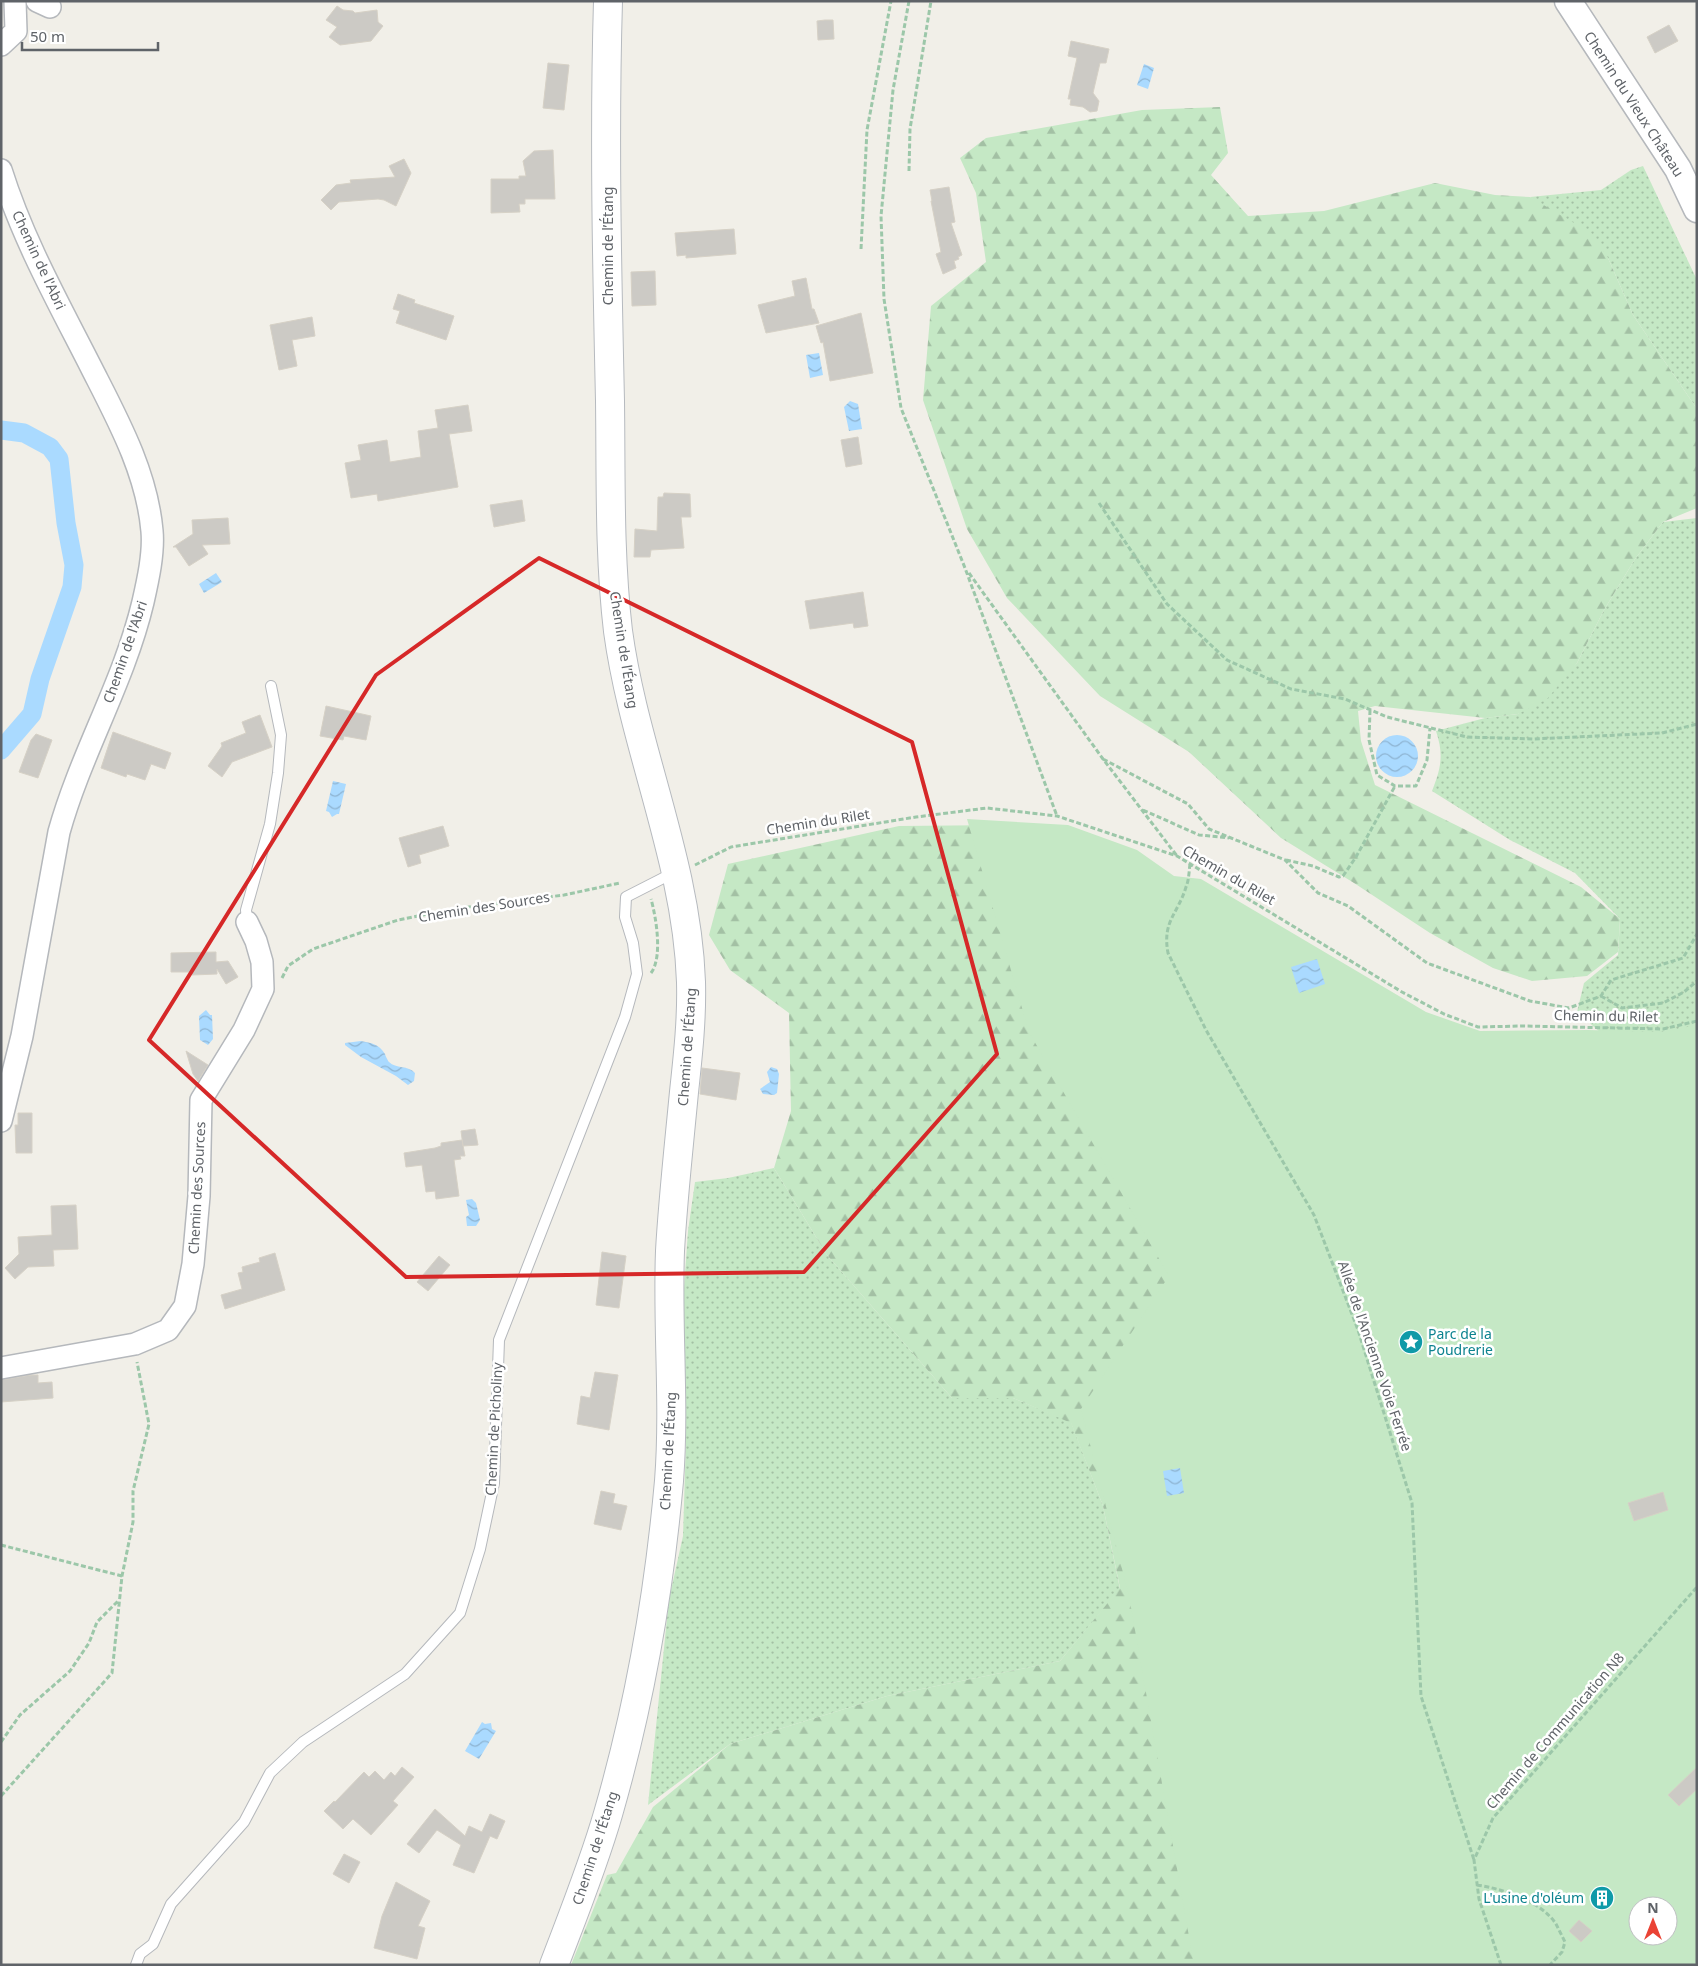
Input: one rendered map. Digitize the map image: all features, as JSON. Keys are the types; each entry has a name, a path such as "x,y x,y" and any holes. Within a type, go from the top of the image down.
{"main road":[{"name":"Chemin de l’Étang","path":"554,1965 592,1866 603,1830 633,1713 655,1593 669,1480 671,1423 670,1256 690,1036 691,983 687,932 675,868 626,678 614,582 608,304 608,1"}],"street":[{"path":"1,46 16,31 15,1"},
{"name":"Chemin du Vieux Château","path":"1568,1 1678,169 1697,209"},
{"name":"Chemin de l'Abri","path":"1,170 36,258 107,397 138,466 148,499 152,533 143,602 133,637 74,784 59,832 22,1036 1,1121"},
{"name":"Chemin des Sources","path":"1,1368 135,1344 168,1330 185,1306 193,1264 199,1196 201,1100 244,1030 263,989 262,962 256,941 246,922"}],"lane":[{"name":"Chemin des Sources","path":"246,922 246,910 270,824 278,773 281,735 270,686"},
{"name":"Chemin de Picholiny","path":"136,1965 140,1954 153,1944 171,1904 244,1822 270,1773 303,1742 405,1674 460,1613 480,1549 494,1483 499,1340 622,1026 637,974 632,942 625,917 626,897 648,886 675,868"}],"path":[{"path":"861,249 867,130 891,1"},
{"path":"909,1 893,90 881,216 884,299 901,408 965,568 1057,816"},
{"path":"909,171 910,129 931,1"},
{"path":"1099,503 1167,604 1227,660 1291,689 1345,700 1387,717 1467,737 1534,739 1662,732 1697,724"},
{"path":"965,568 1177,856"},
{"path":"1370,710 1368,740 1377,775 1395,786 1416,786 1427,760 1430,728"},
{"path":"1104,759 1188,804 1209,829 1285,860 1313,866 1339,877 1343,876 1356,857 1395,786"},
{"name":"Chemin du Rilet","path":"675,868 694,866 731,847 916,817 987,808 1057,816 1177,856 1402,992 1444,1014 1478,1027 1663,1029 1697,1021"},
{"path":"1142,810 1199,835 1235,839"},
{"path":"1285,860 1318,893 1348,906 1427,963 1530,1001 1570,1008 1601,996 1611,980 1683,958 1697,934"},
{"name":"Allée de l'Ancienne Voie Ferrée","path":"1190,864 1187,887 1168,926 1166,939 1168,953 1206,1030 1314,1215 1358,1330 1412,1503 1421,1696 1461,1826 1474,1860"},
{"name":"Chemin des Sources","path":"280,984 288,966 313,949 398,920 453,909 564,895 622,883"},
{"path":"634,983 646,980 655,968 658,945 655,911 648,886"},
{"path":"1601,996 1622,1008 1663,1003 1684,992 1697,981"},
{"path":"1,1796 112,1673 122,1576 133,1522 134,1491 149,1424 135,1344"},
{"path":"1,1545 122,1576"},
{"name":"Chemin de Communication N8","path":"1474,1860 1493,1818 1697,1587"},
{"path":"1,1742 20,1715 70,1671 89,1643 97,1622 119,1600"},
{"path":"1474,1860 1479,1898 1501,1965"},
{"path":"1477,1885 1510,1892 1537,1907 1555,1923 1565,1942 1562,1952 1550,1965"}],"highlighted area":[{"path":"539,558 912,742 997,1054 804,1272 406,1277 149,1040 376,675"}],"green space":[{"path":"1220,107 1228,153 1211,175 1248,216 1324,211 1435,183 1495,195 1530,197 1591,233 1608,258 1633,315 1697,409 1697,508 1663,522 1635,559 1604,610 1577,663 1547,699 1518,714 1485,718 1375,706 1358,711 1361,741 1375,785 1581,887 1620,919 1618,952 1587,976 1532,981 1493,968 1430,933 1281,838 1189,752 1100,696 1007,598 967,529 923,400 931,306 986,262 976,193 960,158 986,138 1142,110"},
{"path":"1643,166 1697,280 1697,409 1633,315 1608,258 1530,197 1601,190 1631,170"},
{"path":"1697,518 1697,1033 1601,1033 1577,1012 1584,983 1618,955 1620,919 1575,873 1510,840 1432,791 1438,775 1441,754 1436,731 1485,718 1518,714 1577,663 1604,610 1635,559 1663,522"},
{"name":"Parc de la Poudrerie","path":"967,819 1068,825 1137,850 1174,876 1201,879 1426,1012 1480,1031 1588,1030 1662,1032 1697,1025 1697,1965 1194,1965 1129,1596 1081,1409 1169,1276 1029,1032"},
{"path":"1005,825 1489,1965 571,1965 607,1875 616,1873 653,1807 730,1744 887,1696 1060,1661 1120,1588 1103,1506 1071,1423 1013,1398 952,1398 827,1255 774,1168 791,1111 789,1013 730,970 709,935 728,864 899,826"},
{"path":"774,1168 827,1255 952,1398 1013,1398 1071,1422 1103,1506 1120,1589 1060,1661 887,1696 730,1744 648,1805 669,1599 683,1536 686,1440 681,1331 688,1231 695,1182 728,1178"}],"water":[{"path":"1144,64 1154,68 1148,89 1137,85"},
{"path":"819,353 823,375 810,378 806,355"},
{"path":"850,401 858,404 862,429 849,431 844,407"},
{"path":"216,573 222,582 204,593 199,584"},
{"path":"1397,735 1412,741 1418,756 1412,771 1397,777 1382,771 1376,756 1382,741"},
{"path":"333,781 346,784 339,814 332,817 326,811"},
{"path":"1317,959 1325,984 1299,993 1291,967"},
{"path":"206,1010 212,1015 213,1039 208,1045 200,1040 199,1016"},
{"path":"361,1041 371,1043 380,1048 395,1066 409,1069 415,1073 414,1081 408,1085 396,1076 361,1057 345,1045 345,1043"},
{"path":"771,1067 777,1069 779,1074 777,1093 774,1095 763,1094 760,1089 770,1082 767,1072"},
{"path":"472,1199 476,1203 480,1220 476,1226 467,1226 466,1217 469,1215 466,1200"},
{"path":"1180,1468 1184,1493 1167,1496 1163,1471"},
{"path":"482,1722 485,1724 491,1723 492,1729 496,1731 479,1759 465,1751"}],"building":[{"path":"337,6 343,10 355,13 377,10 378,22 383,26 371,41 340,45 329,37 337,27 326,20"},
{"path":"833,20 834,39 818,40 817,21"},
{"path":"1669,25 1678,41 1655,53 1647,37"},
{"path":"1071,41 1109,49 1106,63 1100,63 1093,93 1099,101 1097,111 1090,112 1083,107 1070,105 1071,99 1068,99 1077,58 1068,56"},
{"path":"548,63 569,65 564,110 543,108"},
{"path":"553,150 555,199 525,199 525,204 519,204 520,212 491,213 491,179 519,179 519,176 526,176 523,161 534,151"},
{"path":"404,159 411,173 396,206 378,199 339,202 331,210 321,200 336,185 351,183 350,180 395,177 389,166"},
{"path":"949,187 955,222 951,223 962,255 954,261 956,268 943,274 936,254 941,252 930,190"},
{"path":"734,229 736,254 686,258 686,255 677,256 675,233"},
{"path":"655,271 656,305 632,306 631,272"},
{"path":"806,278 812,309 814,309 819,323 766,333 758,305 795,296 792,281"},
{"path":"398,294 415,300 414,303 454,316 446,340 396,323 400,311 393,309"},
{"path":"861,313 873,373 830,381 823,342 821,343 816,326"},
{"path":"312,317 315,336 292,340 297,366 279,370 270,325"},
{"path":"468,405 472,431 449,434 458,487 378,501 377,494 351,498 345,463 361,460 358,445 387,440 390,462 421,457 418,431 438,428 435,410"},
{"path":"858,437 862,464 846,467 841,440"},
{"path":"664,493 690,494 691,517 681,517 684,548 651,550 650,557 634,557 635,529 657,531 658,497 663,497"},
{"path":"522,500 525,521 494,527 490,505"},
{"path":"228,518 230,544 202,545 208,554 189,566 176,547 173,547 193,534 192,520"},
{"path":"863,592 868,626 854,628 853,623 810,629 805,601"},
{"path":"326,706 371,716 366,740 344,736 343,740 320,736"},
{"path":"260,715 272,747 232,762 222,777 208,766 222,746 221,743 246,733 242,722"},
{"path":"113,732 171,753 165,769 151,764 145,780 127,774 126,777 101,768"},
{"path":"36,734 52,740 38,778 19,772 31,740"},
{"path":"443,826 449,846 419,855 421,863 408,867 399,838"},
{"path":"216,952 216,962 228,961 238,977 226,984 217,969 217,974 192,975 192,972 171,972 171,953"},
{"path":"186,1051 208,1065 198,1081 193,1074"},
{"path":"702,1068 740,1073 736,1100 700,1094"},
{"path":"18,1113 32,1113 32,1153 16,1153 15,1125 18,1125"},
{"path":"475,1129 478,1145 463,1146 461,1131"},
{"path":"462,1140 465,1156 460,1156 461,1159 454,1160 459,1196 436,1199 435,1191 426,1192 422,1165 406,1167 404,1153 435,1148 441,1146 441,1143"},
{"path":"76,1205 78,1249 53,1250 54,1266 28,1267 15,1279 5,1268 19,1254 18,1237 52,1235 51,1206"},
{"path":"602,1252 626,1256 619,1308 596,1305"},
{"path":"275,1253 285,1290 225,1309 221,1295 242,1289 238,1273 243,1272 242,1267 260,1262 259,1258"},
{"path":"439,1256 450,1265 428,1291 417,1282"},
{"path":"595,1372 618,1375 609,1430 577,1424 581,1396 590,1398"},
{"path":"38,1375 38,1383 52,1382 53,1398 1,1402 1,1380"},
{"path":"601,1491 615,1494 613,1503 627,1506 621,1530 594,1524"},
{"path":"1663,1492 1668,1510 1634,1521 1628,1503"},
{"path":"402,1767 414,1777 393,1801 398,1805 371,1835 353,1819 343,1829 324,1811 364,1772 369,1777 375,1771 384,1780 391,1772 395,1776"},
{"path":"1697,1767 1697,1789 1679,1806 1668,1795"},
{"path":"435,1809 465,1836 469,1826 482,1832 490,1814 505,1821 497,1839 490,1836 474,1873 453,1865 461,1845 437,1830 419,1853 407,1844"},
{"path":"344,1854 360,1862 349,1883 333,1874"},
{"path":"396,1882 430,1901 418,1926 425,1928 417,1959 374,1948 382,1916"},
{"path":"1579,1920 1592,1931 1581,1942 1569,1931"}],"waterway":[{"path":"1,430 24,433 50,447 59,459 66,523 74,565 72,587 40,679 32,714 1,750"}],"place":[{"name":"Parc de la Poudrerie","path":"1411,1342"},
{"name":"L'usine d'oléum","path":"1602,1898"}]}
